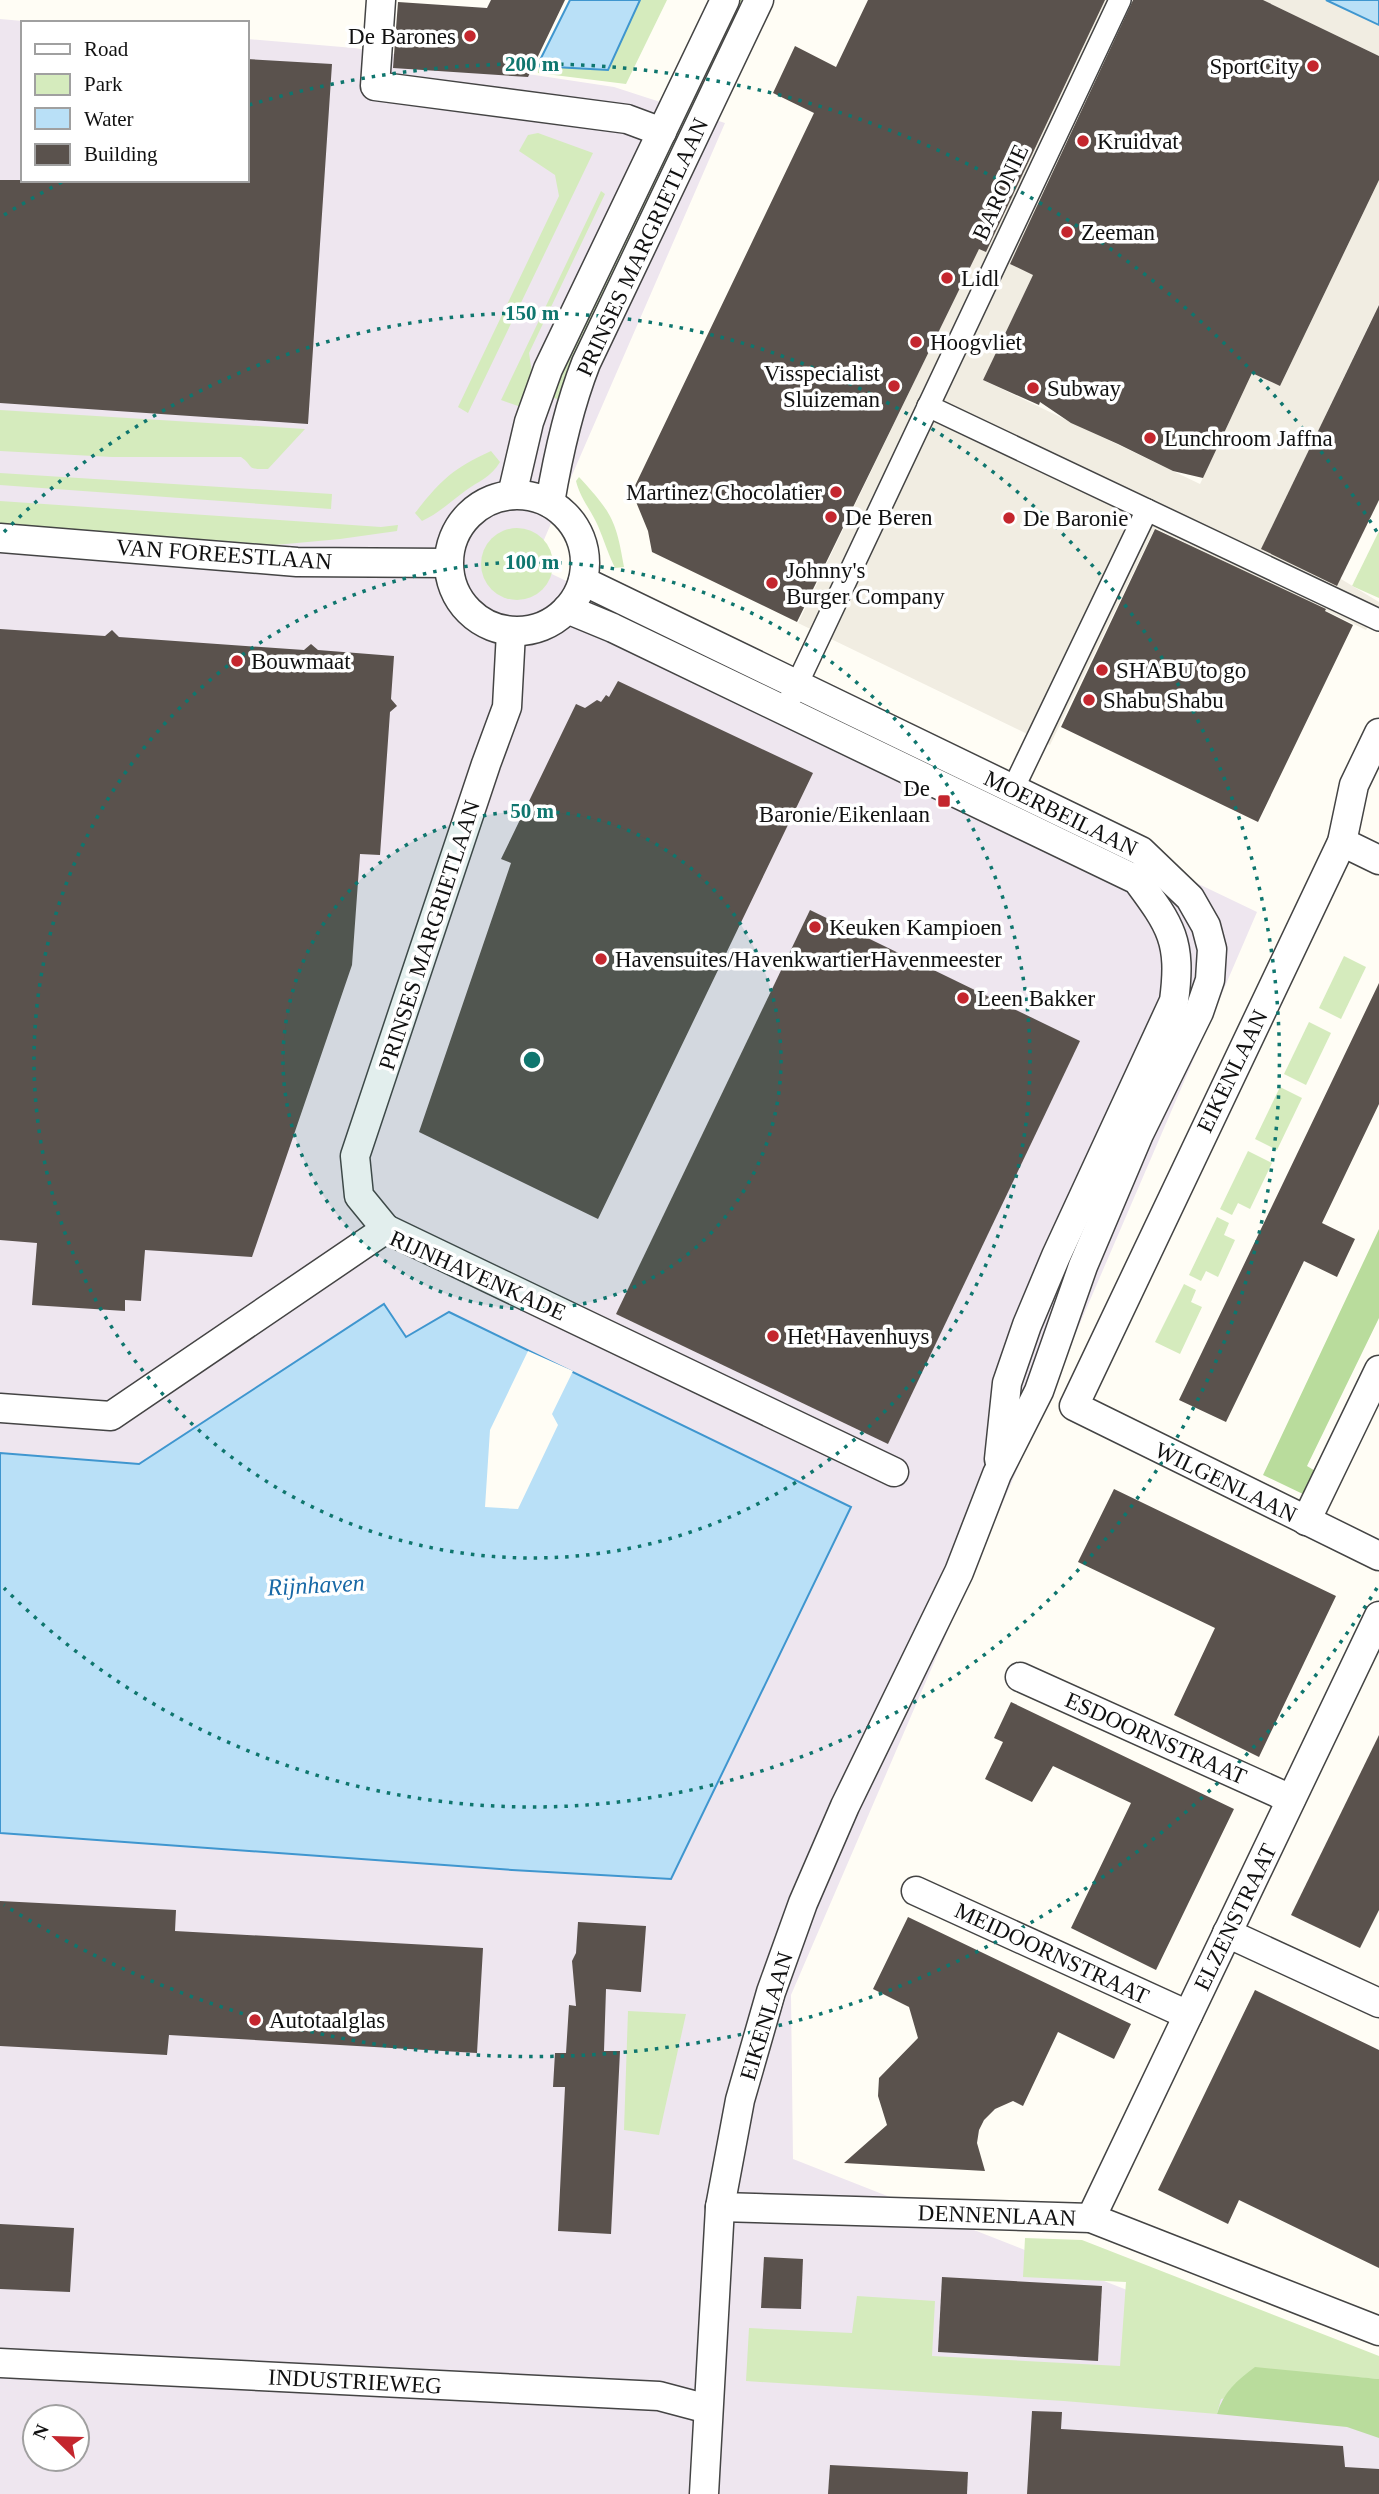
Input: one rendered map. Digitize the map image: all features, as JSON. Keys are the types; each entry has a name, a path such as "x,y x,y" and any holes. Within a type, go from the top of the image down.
{"street":[{"path":"381,0 375,86 627,119 662,132"},
{"name":"PRINSES MARGRIETLAAN","path":"512,495 529,422 548,369 725,0"},
{"name":"PRINSES MARGRIETLAAN","path":"550,503 563,432 586,363 760,0"},
{"name":"BARONIE","path":"784,711 1120,0"},
{"path":"928,406 1377,619"},
{"path":"512,495 532,496 550,503 563,513 578,532 585,556 583,581 567,609 558,618 536,629 512,632 487,625 466,610 453,588 448,563 455,533 467,516 483,504 512,495"},
{"path":"1013,789 1147,510"},
{"name":"VAN FOREESTLAAN","path":"0,538 297,562 448,563"},
{"name":"MOERBEILAAN","path":"583,581 1141,851 1191,898 1206,926 1212,949 1210,980 1199,1012 1139,1134 1083,1266 1039,1391 998,1474 959,1572"},
{"name":"MOERBEILAAN","path":"567,609 613,628 870,750 1137,880 1172,932 1179,970 1174,1001 1027,1325 1007,1383 998,1474"},
{"name":"PRINSES MARGRIETLAAN","path":"386,1229 359,1196 355,1156 481,777 507,707 512,632"},
{"name":"EIKENLAAN","path":"1074,1406 1342,842 1354,785 1379,733"},
{"path":"1342,842 1379,860"},
{"name":"RIJNHAVENKADE","path":"0,1408 111,1416 386,1229 894,1472"},
{"path":"1306,1521 1379,1370"},
{"name":"WILGENLAAN","path":"1074,1406 1379,1556"},
{"name":"EIKENLAAN","path":"704,2494 720,2207 740,2100 771,1992 803,1903 845,1806 959,1572"},
{"name":"ELZENSTRAAT","path":"1091,2218 1379,1616"},
{"name":"ESDOORNSTRAAT","path":"1020,1677 1291,1799"},
{"name":"MEIDOORNSTRAAT","path":"916,1891 1188,2015"},
{"path":"1227,1933 1379,2003"},
{"name":"DENNENLAAN","path":"720,2207 1091,2218 1379,2331"},
{"name":"INDUSTRIEWEG","path":"0,2363 659,2396 708,2409"}],"shaded area":[{"path":"1098,0 1122,0 1119,7 1153,24 983,380 1200,484 1239,401 1131,348 1143,321 1280,386 1379,180 1379,304 1265,541 1341,579 1379,602 1379,607 1366,630 1155,528 1050,745 798,623"},
{"path":"1263,0 1326,0 1379,25 1379,56"},
{"name":"Rijnhaven","path":"0,19 22,21 21,182 248,182 248,39 354,48 614,87 725,123 533,565 1257,912 791,1995 793,2159 1331,2370 1379,2393 1379,2494 0,2494"}],"green space":[{"path":"640,0 667,0 626,84 538,73 537,66 608,70"},
{"path":"736,0 747,0 560,400 546,395"},
{"path":"538,133 593,153 468,413 458,407 559,196 555,175 519,151 528,135"},
{"path":"601,191 605,194 529,353 533,379 521,407 501,400"},
{"path":"0,410 305,429 268,469 256,469 241,457 112,457 0,451"},
{"path":"491,451 500,462 493,471 422,521 415,513 432,492 457,470"},
{"path":"0,473 332,494 331,509 0,485"},
{"path":"579,477 611,518 624,567 615,568 578,487 576,481"},
{"path":"0,501 381,527 398,525 397,531 275,545 0,524"},
{"path":"517,528 537,534 547,544 553,564 547,584 537,594 517,600 497,594 487,584 481,564 487,544 497,534"},
{"path":"1379,531 1379,598 1352,586"},
{"path":"1344,956 1366,967 1341,1019 1319,1008"},
{"path":"1309,1022 1331,1033 1306,1085 1284,1074"},
{"path":"1280,1087 1302,1098 1277,1150 1255,1139"},
{"path":"1248,1151 1272,1163 1250,1209 1238,1203 1232,1215 1220,1209"},
{"path":"1217,1217 1229,1223 1224,1235 1235,1240 1218,1277 1206,1271 1201,1281 1189,1275"},
{"path":"1379,1229 1379,1318 1307,1466 1317,1472 1305,1495 1263,1475"},
{"path":"1184,1284 1196,1290 1191,1302 1202,1307 1180,1354 1155,1342"},
{"path":"628,2011 686,2014 659,2135 624,2130"},
{"path":"1025,2238 1082,2240 1379,2356 1379,2379 1316,2374 1221,2399 1217,2414 1064,2401 746,2381 749,2328 852,2333 857,2296 935,2301 932,2356 1120,2366 1126,2282 1023,2277"},
{"path":"1255,2367 1379,2379 1379,2438 1347,2427 1217,2414 1232,2388"}],"water":[{"path":"570,0 640,0 608,70 537,66"},
{"path":"1326,0 1379,0 1379,25"},
{"path":"384,1304 406,1337 449,1312 851,1507 671,1879 0,1833 0,1453 139,1464"}],"pier":[{"path":"528,1351 573,1371 552,1414 558,1425 518,1509 485,1507 490,1430"}],"building":[{"name":"De Barones","path":"491,0 565,0 528,77 393,68 398,2 487,8"},
{"path":"868,0 1105,0 986,252 979,249 797,622 652,552 648,531 632,492 814,113 773,93 795,46 836,67"},
{"path":"1133,0 1263,0 1379,56 1379,180 1280,386 1252,373 1203,478 1173,471 1071,423 1040,402 1039,405 983,380 1033,275 1010,264"},
{"path":"248,59 332,64 308,424 0,403 0,180 248,182"},
{"path":"1379,305 1379,500 1337,586 1261,549"},
{"path":"1155,529 1326,609 1325,611 1353,625 1258,822 1061,727"},
{"path":"0,629 105,636 112,630 119,637 304,650 311,644 318,650 394,656 391,699 397,706 390,712 380,855 360,854 352,965 252,1257 145,1250 141,1301 125,1300 125,1311 32,1305 37,1243 0,1240"},
{"name":"Havensuites/HavenkwartierHavenmeester","path":"618,681 813,773 598,1219 419,1132 511,863 501,859 576,704 585,708 597,700 601,702 606,695 609,697"},
{"path":"810,910 1080,1041 888,1444 616,1314"},
{"path":"1379,983 1379,1104 1322,1223 1355,1239 1337,1277 1304,1261 1226,1422 1179,1400"},
{"path":"1114,1489 1336,1596 1259,1757 1174,1715 1215,1628 1078,1562"},
{"path":"1011,1702 1234,1809 1156,1970 1071,1928 1131,1803 1053,1766 1032,1802 985,1779 1003,1742 994,1738"},
{"path":"1379,1735 1379,1910 1360,1948 1291,1915"},
{"path":"0,1901 176,1910 175,1931 483,1948 477,2053 169,2035 167,2055 0,2046"},
{"path":"908,1917 1131,2024 1114,2059 1058,2032 1023,2106 1013,2101 995,2109 984,2120 977,2143 985,2171 844,2163 887,2125 878,2096 879,2078 918,2038 909,2007 873,1989"},
{"path":"578,1922 646,1926 641,1992 606,1989 604,2051 620,2051 611,2234 558,2231 565,2087 553,2087 555,2053 566,2053 569,2005 576,2006 572,1961 576,1953"},
{"path":"1255,1990 1379,2050 1379,2268 1239,2200 1228,2224 1158,2190"},
{"path":"0,2224 74,2228 70,2292 0,2289"},
{"path":"764,2257 803,2259 801,2309 761,2308"},
{"path":"942,2277 1102,2286 1098,2361 938,2352"},
{"path":"1032,2411 1062,2412 1061,2429 1343,2446 1345,2467 1379,2469 1379,2494 1027,2494"},
{"path":"830,2465 968,2472 967,2494 828,2494"}],"place":[{"name":"De Barones","path":"470,36"},
{"name":"SportCity","path":"1313,66"},
{"name":"Kruidvat","path":"1083,141"},
{"name":"Zeeman","path":"1067,232"},
{"name":"Lidl","path":"947,278"},
{"name":"Hoogvliet","path":"916,342"},
{"name":"Visspecialist Sluizeman","path":"894,386"},
{"name":"Subway","path":"1033,388"},
{"name":"Lunchroom Jaffna","path":"1150,438"},
{"name":"Martinez Chocolatier","path":"836,492"},
{"name":"De Beren","path":"831,517"},
{"name":"De Baronie","path":"1009,518"},
{"name":"Johnny's Burger Company","path":"772,583"},
{"name":"Bouwmaat","path":"237,661"},
{"name":"SHABU to go","path":"1102,670"},
{"name":"Shabu Shabu","path":"1089,700"},
{"name":"De Baronie/Eikenlaan","path":"944,801"},
{"name":"Keuken Kampioen","path":"815,927"},
{"name":"Havensuites/HavenkwartierHavenmeester","path":"601,959"},
{"name":"Leen Bakker","path":"963,998"},
{"name":"Het Havenhuys","path":"773,1336"},
{"name":"Autotaalglas","path":"255,2020"}]}
